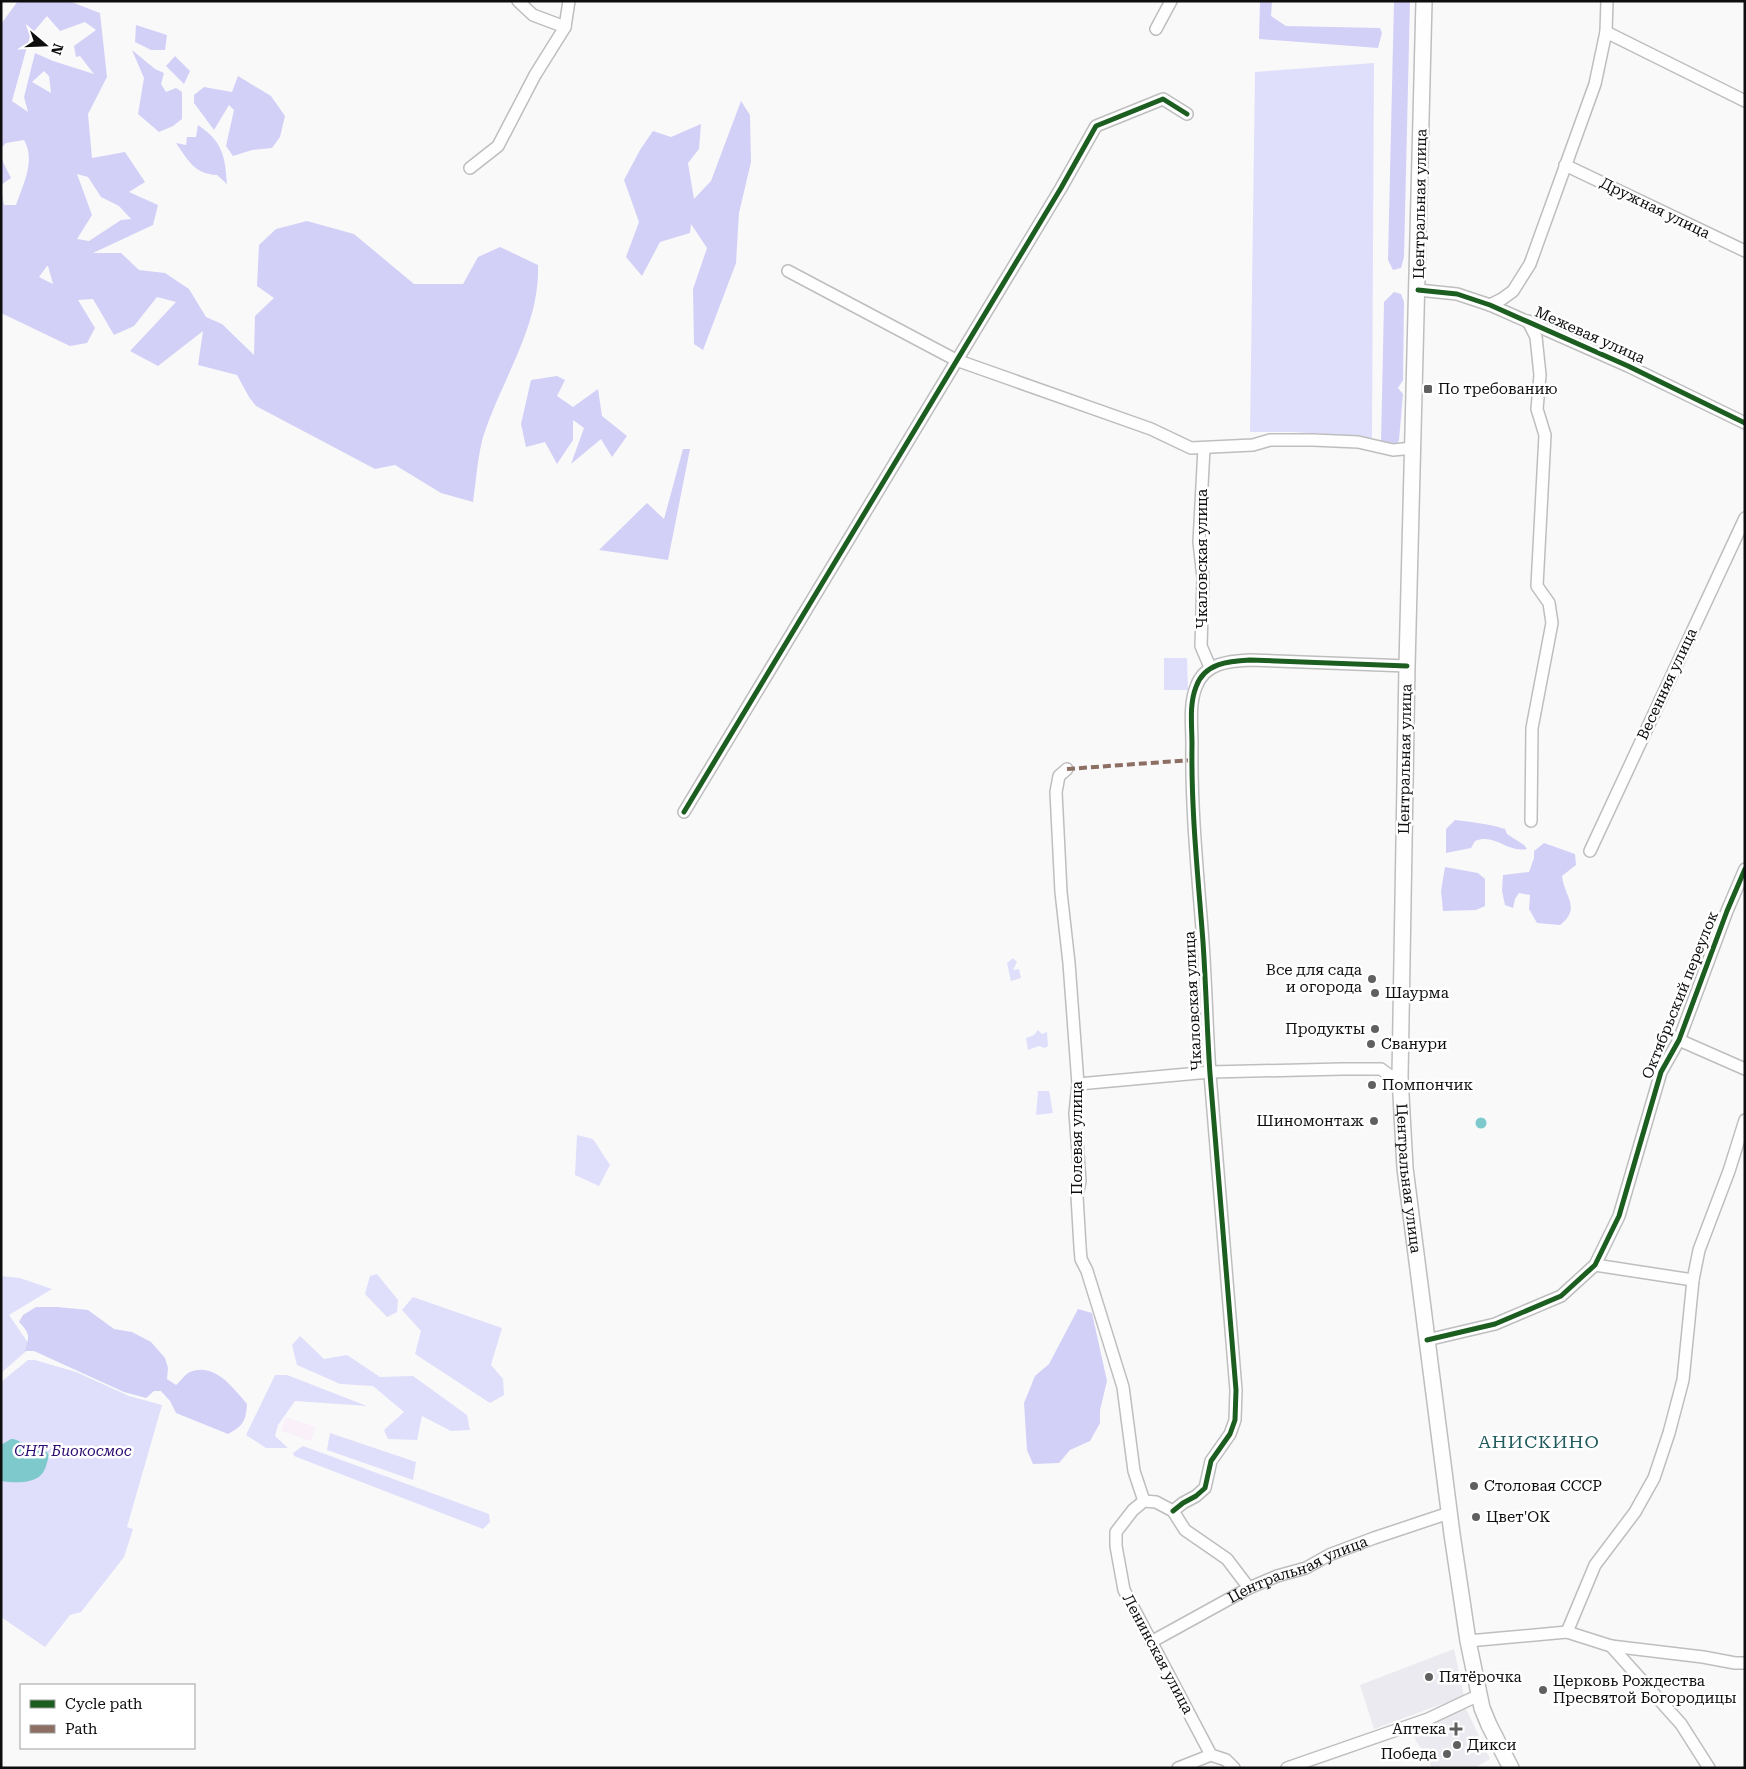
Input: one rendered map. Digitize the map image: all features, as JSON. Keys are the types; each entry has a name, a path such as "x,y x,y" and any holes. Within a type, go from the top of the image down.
{"main road":[{"name":"Центральная улица","path":"1424,1 1407,666 1400,1077 1405,1168 1468,1641 1479,1695 1489,1725 1511,1768"}],"street":[{"path":"518,1 533,15 565,27"},
{"path":"470,168 498,146 534,75 565,27 569,1"},
{"path":"1156,29 1171,1"},
{"path":"1490,305 1502,299 1513,290 1530,264 1595,84 1606,32 1607,1"},
{"path":"1606,32 1745,101"},
{"path":"684,812 1061,188 1096,126 1163,99 1187,114"},
{"name":"Дружная улица","path":"1565,165 1745,252"},
{"path":"788,271 956,360 1151,429 1190,448 1252,445 1270,440 1358,442 1393,450 1413,448"},
{"name":"Межевая улица","path":"1418,290 1457,294 1490,305 1628,366 1745,423"},
{"path":"1528,321 1536,337 1540,376 1537,409 1545,435 1537,586 1549,603 1552,623 1532,728 1531,821"},
{"name":"Чкаловская улица","path":"1173,1511 1205,1488 1211,1461 1230,1434 1235,1420 1236,1390 1210,1072 1196,854 1192,751 1192,701 1196,685 1210,667 1201,646 1203,578 1199,542 1204,448"},
{"name":"Весенняя улица","path":"1590,851 1745,518"},
{"path":"1210,667 1228,661 1250,660 1407,666"},
{"name":"Полевая улица","path":"1066,769 1059,776 1056,792 1061,892 1069,963 1078,1084 1075,1113 1080,1181 1077,1196 1080,1259 1087,1271 1123,1387 1134,1471 1144,1501"},
{"name":"Октябрьский переулок","path":"1427,1340 1495,1324 1561,1296 1595,1265 1618,1216 1661,1072 1679,1040 1745,869"},
{"path":"1679,1040 1745,1070"},
{"path":"1078,1084 1210,1072 1380,1069 1389,1075 1400,1077"},
{"path":"1567,1632 1595,1565 1635,1512 1654,1478 1669,1433 1683,1380 1693,1280 1699,1250 1729,1170 1745,1120"},
{"path":"1595,1265 1693,1280"},
{"path":"1144,1501 1156,1502 1173,1511 1185,1530 1227,1559 1249,1588"},
{"name":"Ленинская улица","path":"1144,1501 1133,1510 1116,1532 1116,1546 1124,1590 1211,1755"},
{"name":"Центральная улица","path":"1151,1642 1249,1588 1277,1576 1306,1568 1329,1555 1374,1538 1450,1513"},
{"path":"1468,1641 1567,1632 1611,1646 1745,1663"},
{"path":"1611,1646 1681,1724 1709,1768"},
{"path":"1287,1768 1428,1719 1479,1695"},
{"path":"1178,1768 1211,1755 1226,1760 1234,1768"}],"shaded area":[{"path":"18,1 69,1 100,13 107,77 88,114 92,158 125,152 145,182 129,192 158,205 153,225 93,253 121,253 139,270 165,273 189,289 206,317 222,324 254,355 255,316 274,298 257,286 259,245 276,229 307,221 354,234 414,284 463,284 478,257 500,247 538,265 537,288 527,331 482,441 473,502 441,493 395,465 375,469 256,406 237,375 198,365 203,331 158,366 130,351 176,302 157,297 134,326 114,335 93,299 78,300 95,328 87,343 70,346 1,313 1,187 4,205 16,205 25,181 29,156 24,140 6,143 1,148 1,24","holes":["47,16 60,31 85,22 96,30 74,46 76,57 80,56 94,74 53,61 35,53 24,97 28,112 12,101 30,36","44,71 49,76 51,93 32,82","77,174 88,177 101,197 119,206 131,219 121,220 89,241 77,239 92,215","48,266 53,284 39,277"]},
{"path":"1260,1 1272,1 1271,16 1286,26 1380,28 1382,33 1378,48 1259,39"},
{"path":"1394,1 1410,1 1404,257 1401,268 1393,270 1388,260"},
{"path":"136,25 167,35 165,50 151,50 135,42"},
{"path":"132,50 155,69 164,73 161,84 166,92 176,88 182,92 182,119 173,126 159,132 138,114 144,78"},
{"path":"175,56 190,71 184,84 166,66"},
{"path":"238,76 271,96 285,116 280,137 272,148 252,150 233,156 226,146 234,110 229,105 214,130 194,103 194,95 204,87 232,92"},
{"path":"741,101 750,115 751,162 739,213 736,263 703,350 694,344 693,289 707,248 691,224 690,233 660,242 642,276 626,257 639,222 624,180 640,150 653,131 671,137 701,124 699,149 688,163 694,199 711,181"},
{"path":"198,125 213,137 221,150 224,158 227,184 217,175 203,172 192,165 176,143 186,145 187,137 196,137"},
{"path":"1,153 11,178 1,185"},
{"path":"1394,292 1401,294 1404,302 1403,380 1398,388 1403,394 1399,440 1395,447 1381,443 1384,302"},
{"path":"557,376 565,380 557,396 573,407 598,389 602,416 627,436 612,457 601,439 571,464 584,428 573,420 573,440 557,464 545,442 526,447 521,424 531,380"},
{"path":"683,449 690,449 668,560 599,550 647,503 664,519"},
{"path":"1455,820 1487,824 1505,829 1507,834 1527,849 1513,848 1489,839 1482,839 1475,841 1471,848 1446,853 1446,829"},
{"path":"1544,843 1575,854 1576,865 1562,876 1571,907 1570,913 1560,925 1537,923 1529,909 1530,895 1519,893 1513,908 1505,905 1502,891 1503,875 1529,872 1534,858 1534,851"},
{"path":"1445,867 1478,873 1485,879 1485,906 1476,910 1443,911 1441,891"},
{"path":"1481,1117 1487,1123 1481,1129 1475,1123"},
{"path":"36,1307 88,1310 114,1329 132,1332 151,1342 165,1358 168,1368 167,1379 176,1385 186,1374 199,1370 207,1371 223,1378 247,1404 243,1422 228,1434 176,1413 170,1401 161,1391 154,1391 146,1398 124,1392 34,1351 25,1351 28,1336 26,1330 19,1322 23,1315"},
{"path":"1078,1309 1092,1313 1107,1381 1100,1410 1100,1423 1090,1441 1070,1450 1059,1463 1033,1464 1027,1450 1024,1403 1035,1376 1049,1364"},
{"path":"286,1417 316,1427 311,1441 281,1431"},
{"path":"11,1439 40,1446 49,1455 44,1471 37,1478 22,1482 1,1481 1,1445"},
{"path":"1454,1649 1464,1696 1374,1729 1360,1685"},
{"path":"1466,1709 1490,1759 1474,1768 1432,1768 1411,1732"}],"green space":[{"path":"1374,63 1372,442 1344,435 1250,432 1255,72"},
{"path":"1164,658 1187,658 1188,690 1164,690"},
{"path":"1013,958 1017,962 1013,970 1019,969 1021,978 1011,981 1007,963"},
{"path":"1038,1030 1042,1034 1047,1032 1048,1046 1045,1048 1039,1046 1028,1050 1026,1038 1034,1035"},
{"path":"1038,1091 1049,1091 1053,1113 1036,1115"},
{"path":"577,1135 593,1139 610,1165 599,1186 575,1175"},
{"path":"377,1274 398,1300 397,1312 387,1317 365,1294 370,1276"},
{"path":"1,1276 20,1278 52,1289 9,1315 31,1347 1,1373"},
{"path":"413,1297 502,1328 491,1365 503,1379 504,1395 490,1403 415,1354 421,1331 402,1310"},
{"path":"300,1336 324,1359 347,1355 380,1377 413,1376 467,1415 470,1430 451,1431 422,1416 417,1440 388,1439 384,1430 404,1412 373,1386 340,1384 297,1365 292,1345"},
{"name":"СНТ Биокосмос","path":"28,1360 35,1360 76,1372 129,1396 162,1405 127,1527 133,1529 124,1557 81,1612 70,1615 45,1647 1,1617 1,1382"},
{"path":"275,1375 287,1375 367,1406 295,1401 278,1425 275,1436 288,1448 266,1448 246,1435"},
{"path":"330,1433 416,1462 413,1480 327,1450"},
{"path":"303,1446 489,1514 490,1522 483,1529 294,1456 293,1453"}],"marked path":[{"path":"1067,769 1192,760"}],"cycle path":[{"path":"684,812 1061,188 1096,126 1163,99 1187,114"},
{"path":"1418,290 1457,294 1490,305 1628,366 1745,423"},
{"path":"1173,1511 1205,1488 1211,1461 1230,1434 1235,1420 1236,1390 1210,1074 1194,819 1192,701 1196,687 1205,673 1218,665 1234,661 1407,666"},
{"path":"1427,1340 1495,1324 1561,1296 1595,1265 1619,1216 1661,1072 1679,1040 1727,911 1745,869"}],"place":[{"name":"По требованию","path":"1428,389"},
{"name":"Все для сада и огорода","path":"1372,979"},
{"name":"Шаурма","path":"1375,993"},
{"name":"Продукты","path":"1375,1029"},
{"name":"Сванури","path":"1371,1044"},
{"name":"Помпончик","path":"1372,1085"},
{"name":"Шиномонтаж","path":"1374,1121"},
{"name":"Столовая СССР","path":"1474,1486"},
{"name":"Цвет'OK","path":"1476,1517"},
{"name":"Пятёрочка","path":"1429,1677"},
{"name":"Церковь Рождества Пресвятой Богородицы","path":"1543,1690"},
{"name":"Аптека","path":"1456,1729"},
{"name":"Дикси","path":"1457,1745"},
{"name":"Победа","path":"1447,1754"}],"district":[{"name":"АНИСКИНО","path":"1539,1441"}]}
